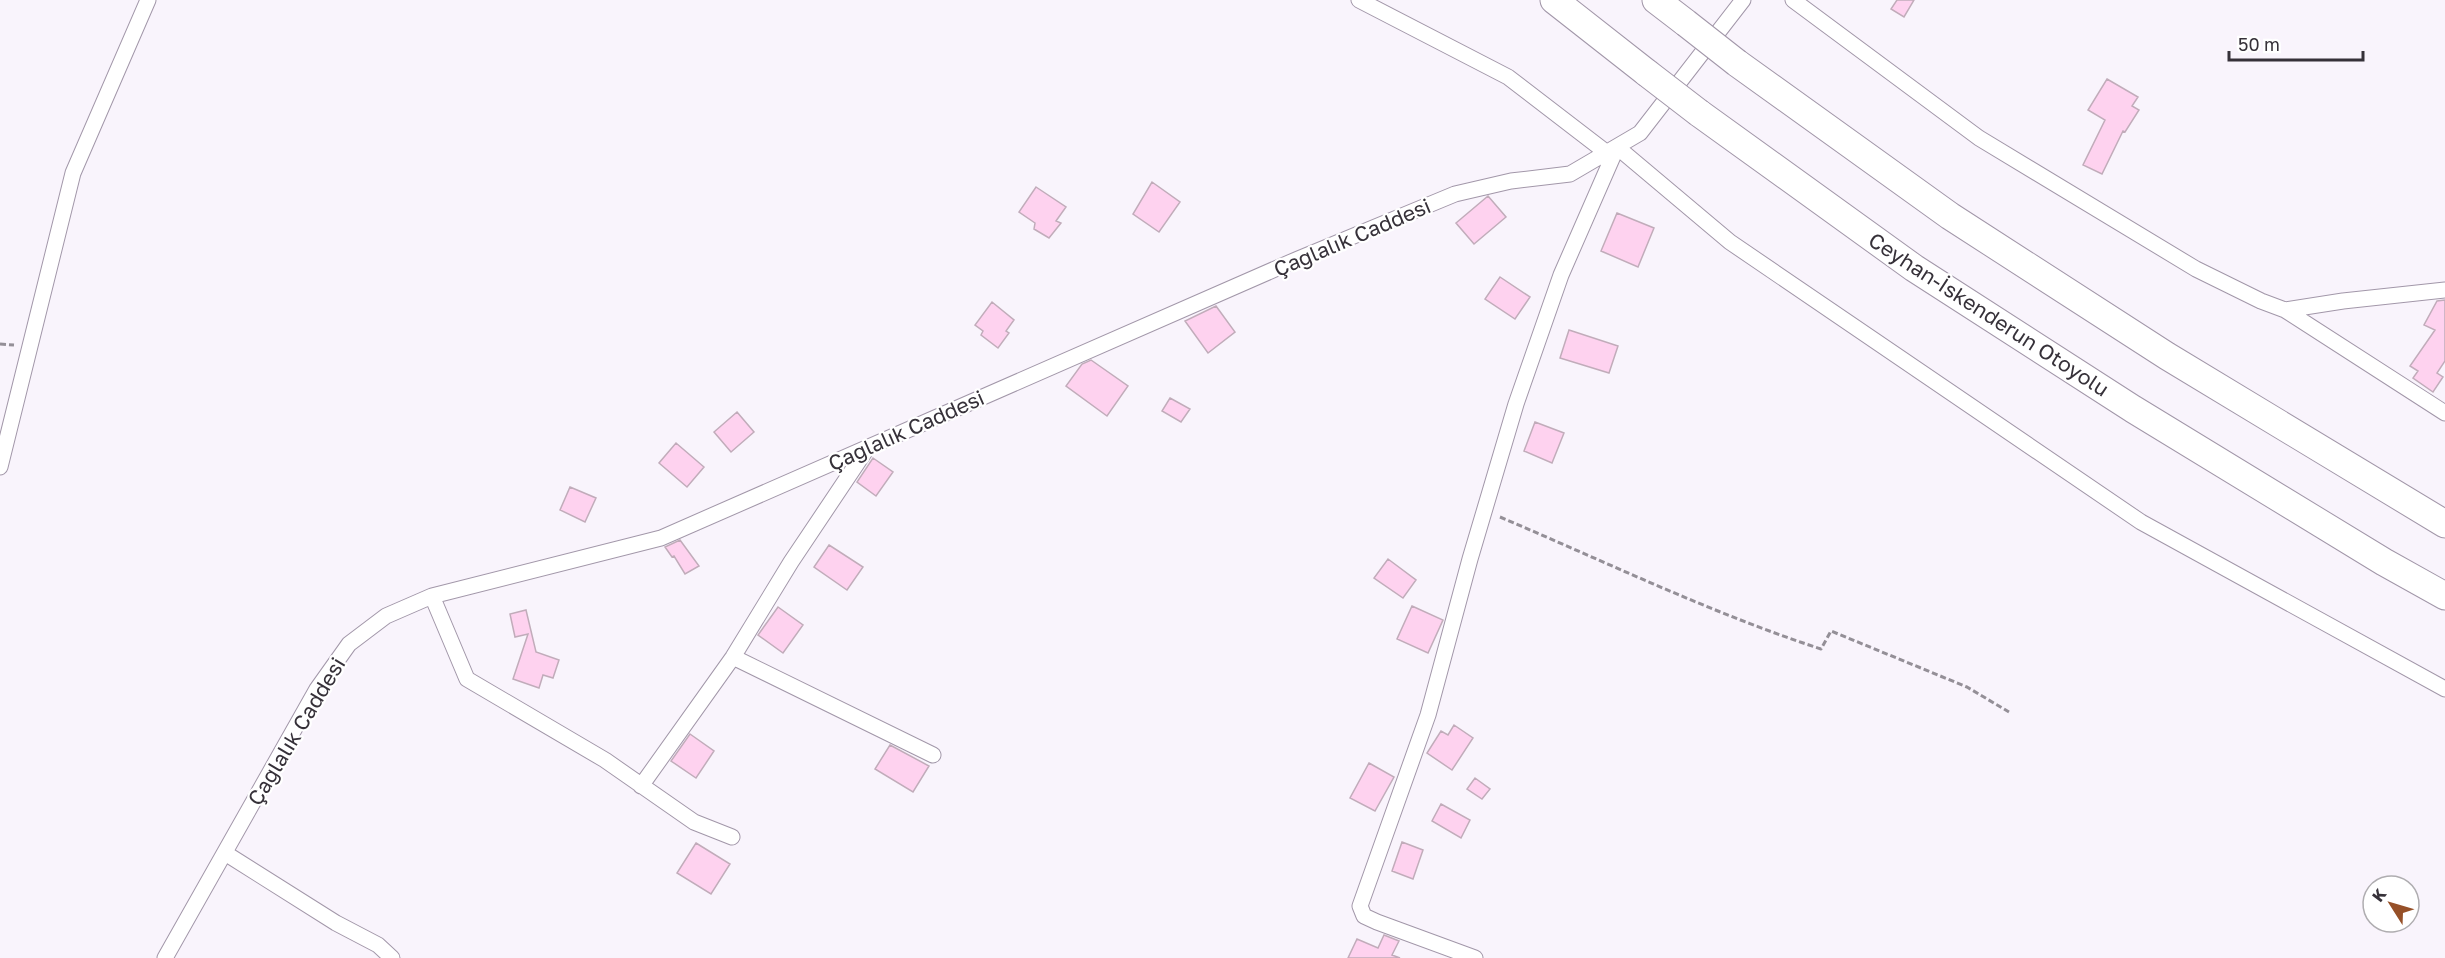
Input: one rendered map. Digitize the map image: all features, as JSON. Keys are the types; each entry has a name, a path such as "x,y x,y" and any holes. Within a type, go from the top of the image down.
{"highway":[{"name":"Ceyhan-İskenderun Otoyolu","path":"1554,0 1699,113 1914,268 2133,410 2384,562 2445,596"},
{"path":"1656,0 1737,63 1950,216 2166,356 2445,524"}],"street":[{"path":"0,467 74,173 148,0"},
{"path":"1359,0 1508,77 1612,150 1730,242 2141,522 2445,689"},
{"name":"Çağlalık Caddesi","path":"165,958 317,689 349,644 386,616 432,596 661,538 1298,258 1455,194 1511,181 1570,174 1640,133 1743,0"},
{"path":"1793,0 1979,138 2196,269 2284,310 2445,413"},
{"path":"1475,958 1377,922 1364,916 1360,906 1428,715 1516,404 1561,275 1612,150"},
{"path":"2284,310 2445,290"},
{"path":"641,786 733,657 791,562 868,447"},
{"path":"432,596 466,679 578,744 694,822 732,837"},
{"path":"733,657 933,755"},
{"path":"225,853 336,923 378,945 392,958"}],"path":[{"path":"1484,511 1701,605 1784,637 1821,649 1831,631 1967,687 2009,711"}],"building":[{"path":"1897,0 1914,0 1904,17 1891,9"},
{"path":"2107,79 2138,97 2132,106 2139,110 2125,132 2123,131 2102,174 2083,165 2105,120 2088,110"},
{"path":"1152,182 1180,202 1159,232 1133,214"},
{"path":"1036,187 1066,207 1056,221 1061,223 1049,238 1034,229 1035,223 1019,212"},
{"path":"1488,196 1506,217 1474,244 1456,223"},
{"path":"1617,213 1654,228 1638,267 1601,251"},
{"path":"1500,277 1530,297 1515,319 1485,299"},
{"path":"2445,300 2445,361 2437,373 2443,377 2433,392 2413,378 2418,371 2410,366 2435,330 2424,325 2437,301"},
{"path":"992,302 1014,320 1006,331 1009,333 998,348 981,335 983,331 975,325"},
{"path":"1216,306 1235,332 1208,353 1185,321"},
{"path":"1569,330 1618,346 1609,373 1560,358"},
{"path":"1091,360 1128,386 1107,416 1066,386 1082,364"},
{"path":"1170,398 1190,409 1181,422 1162,411"},
{"path":"737,412 754,432 731,452 714,432"},
{"path":"1535,422 1564,433 1552,463 1524,451"},
{"path":"676,443 704,467 687,487 659,463"},
{"path":"873,458 893,472 876,496 857,482"},
{"path":"570,487 596,498 585,522 560,510"},
{"path":"680,540 699,566 685,574 674,556 672,557 665,547"},
{"path":"829,545 863,567 847,590 814,567"},
{"path":"1388,559 1416,580 1403,598 1374,578"},
{"path":"1412,606 1443,620 1428,653 1397,639"},
{"path":"778,607 803,625 783,653 758,635"},
{"path":"526,610 536,652 559,660 553,678 543,675 539,688 513,679 528,634 515,637 510,614"},
{"path":"1454,725 1473,738 1452,770 1427,753 1441,731 1448,735"},
{"path":"690,734 714,751 696,778 671,761"},
{"path":"890,745 929,766 913,792 875,769"},
{"path":"1369,763 1394,777 1375,811 1350,798"},
{"path":"1475,778 1490,789 1482,799 1467,789"},
{"path":"1441,804 1470,820 1461,838 1432,821"},
{"path":"1402,842 1423,850 1413,879 1392,871"},
{"path":"696,843 730,864 711,894 677,873"},
{"path":"1384,935 1399,941 1392,955 1400,958 1348,958 1357,939 1378,948"}]}
